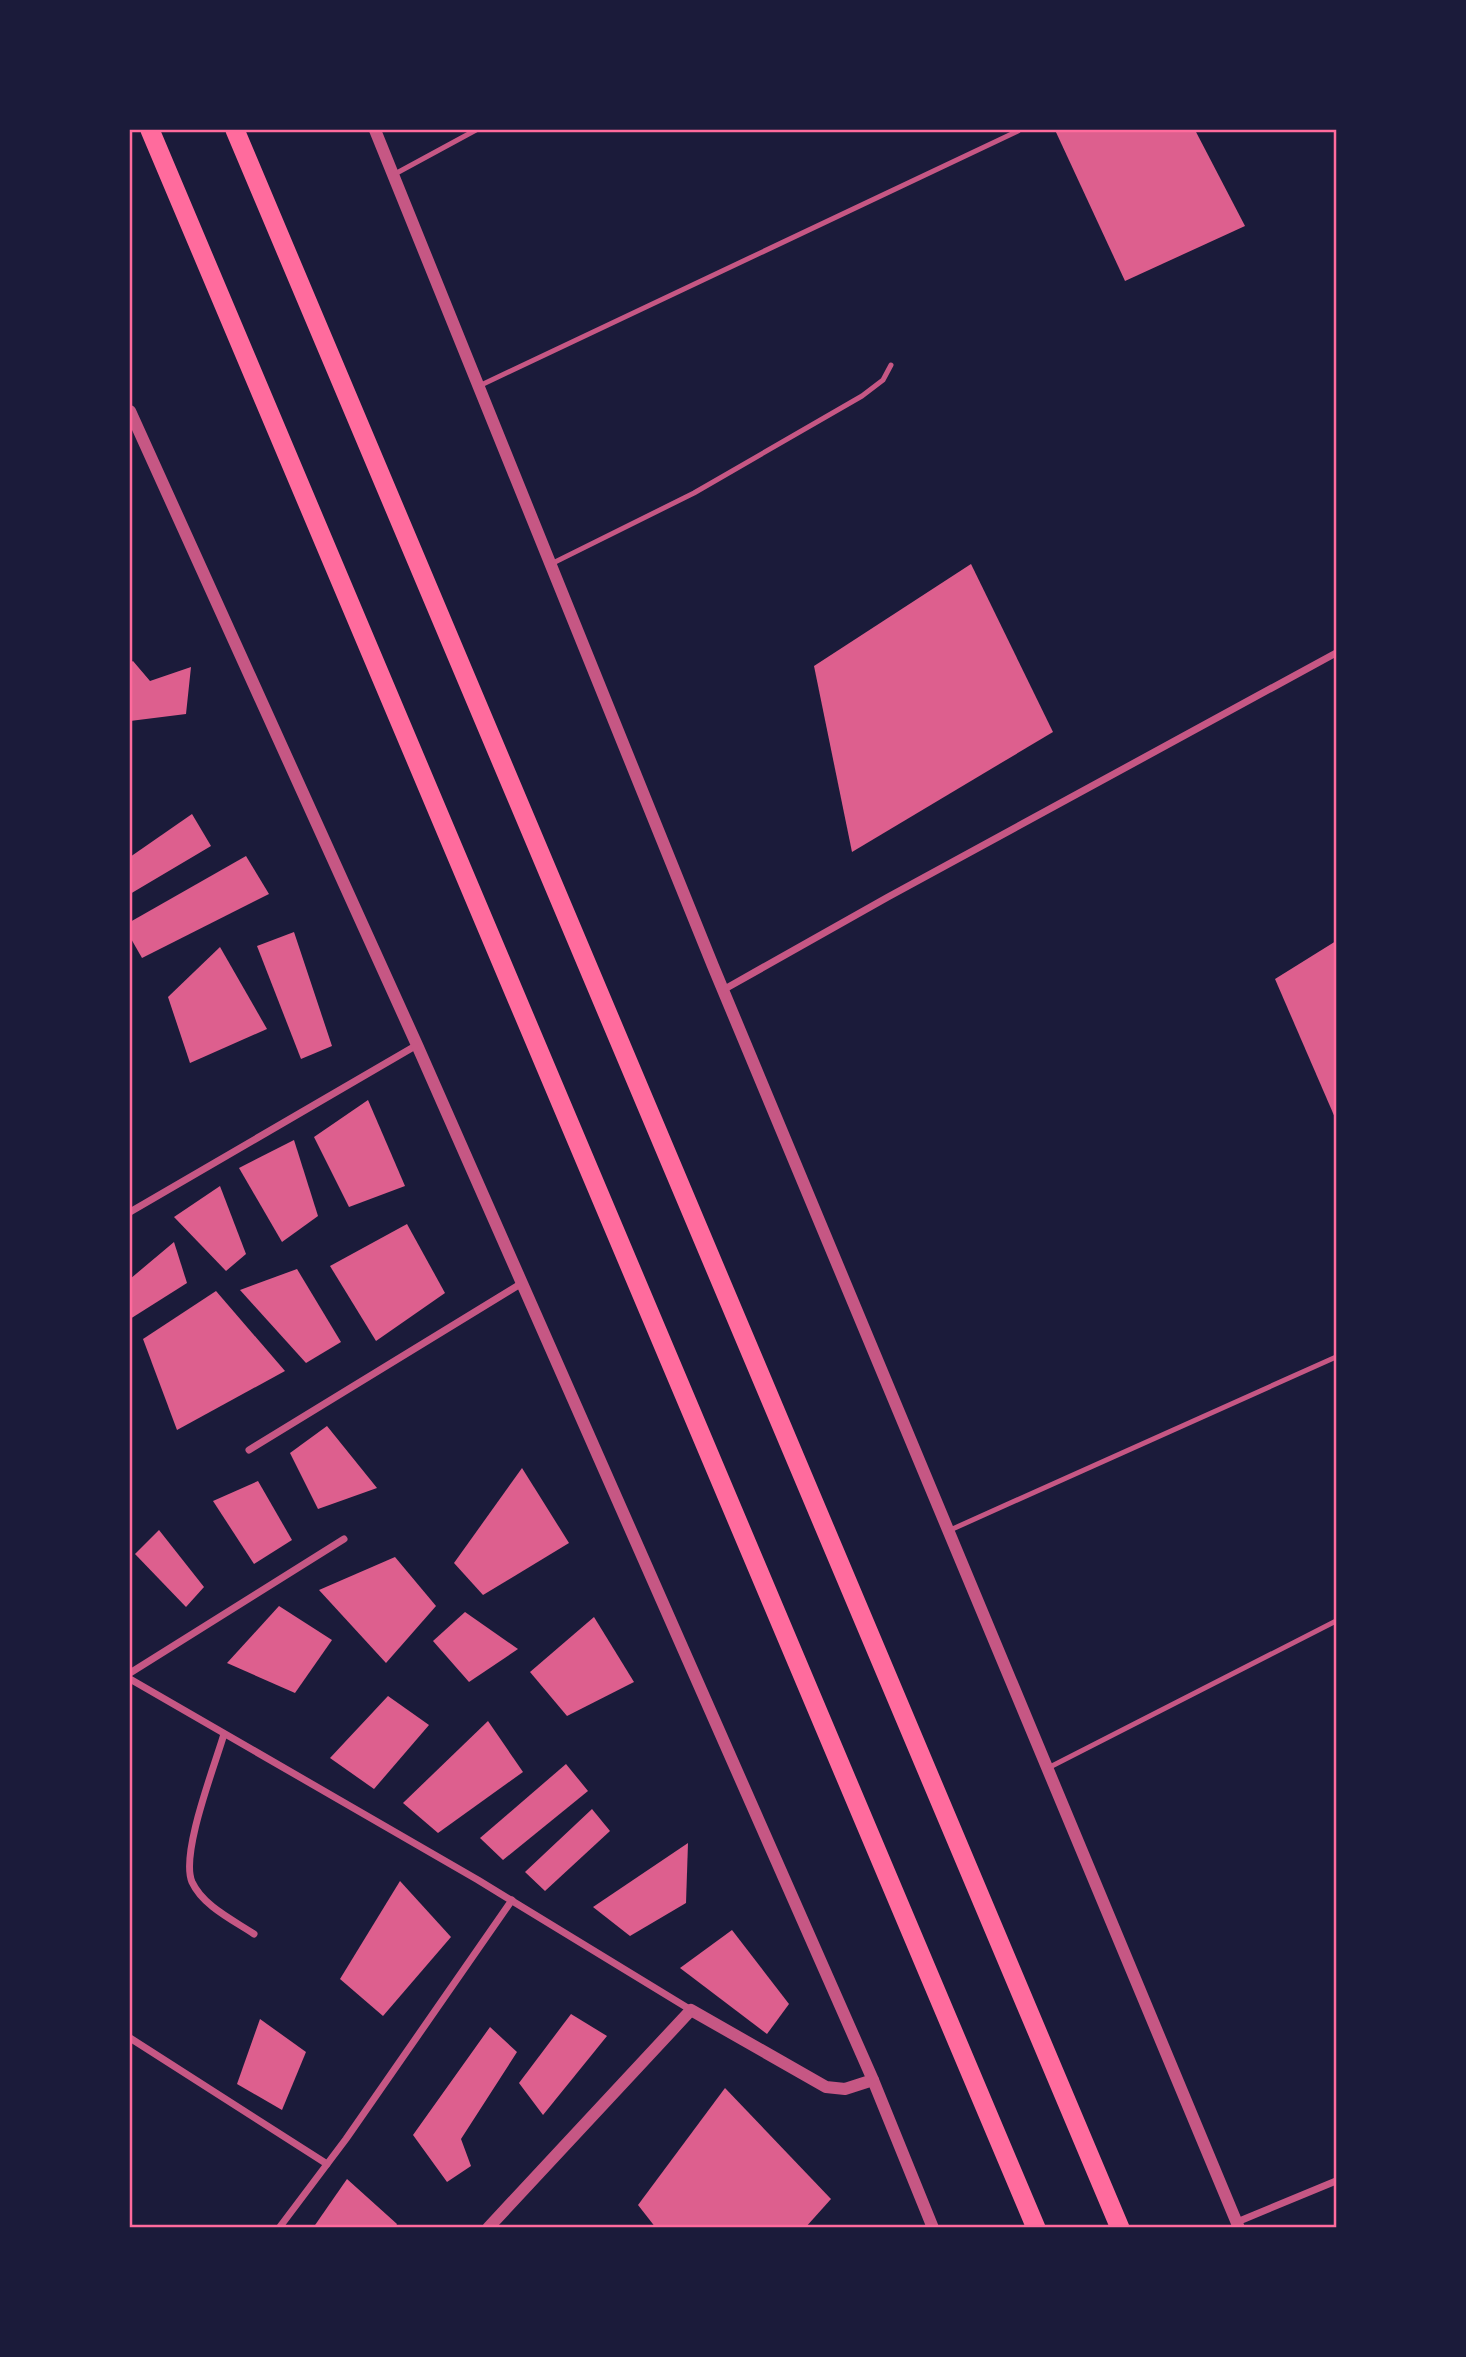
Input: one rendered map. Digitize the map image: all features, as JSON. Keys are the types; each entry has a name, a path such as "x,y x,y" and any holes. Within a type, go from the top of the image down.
{"highway":[{"path":"150,130 1036,2228"},
{"path":"234,130 1120,2228"}],"street":[{"path":"375,130 723,990 1238,2225 1336,2181"},
{"path":"130,411 418,1045 873,2080 933,2228"},
{"path":"723,990 1336,653"},
{"path":"130,1212 418,1045"},
{"path":"249,1450 523,1283"},
{"path":"130,1673 344,1539"},
{"path":"130,1679 512,1900 691,2010 826,2087 845,2090 873,2080"},
{"path":"224,1734 190,1848 188,1869 200,1895 254,1934"},
{"path":"279,2228 512,1900"},
{"path":"488,2228 691,2010"},
{"path":"130,2038 327,2164"}],"lane":[{"path":"393,175 476,130"},
{"path":"479,386 1018,131"},
{"path":"551,564 694,492 862,396 883,380 891,365"},
{"path":"948,1531 1336,1357"},
{"path":"1048,1769 1336,1621"}],"building":[{"path":"1055,130 1195,130 1245,226 1125,281"},
{"path":"971,564 1053,732 852,852 814,666"},
{"path":"133,661 150,681 191,667 186,714 130,721 130,663"},
{"path":"192,814 211,846 130,894 130,857"},
{"path":"246,856 269,894 142,958 130,937 130,922"},
{"path":"294,932 332,1046 301,1059 257,946"},
{"path":"1336,941 1336,1120 1275,979"},
{"path":"220,947 267,1029 190,1063 168,997"},
{"path":"368,1100 405,1186 349,1207 314,1137"},
{"path":"294,1140 318,1216 282,1242 239,1168"},
{"path":"220,1186 246,1254 226,1271 174,1217"},
{"path":"407,1224 445,1293 376,1341 330,1266"},
{"path":"174,1242 187,1283 130,1319 130,1279"},
{"path":"297,1269 341,1342 306,1363 240,1290"},
{"path":"216,1291 285,1371 177,1430 143,1339"},
{"path":"327,1426 377,1488 318,1509 290,1453"},
{"path":"522,1468 569,1543 483,1595 454,1563"},
{"path":"258,1481 292,1540 254,1564 213,1501"},
{"path":"159,1530 204,1587 186,1607 135,1554"},
{"path":"395,1557 436,1606 386,1663 319,1590"},
{"path":"279,1606 332,1640 295,1693 227,1663"},
{"path":"465,1612 518,1649 469,1682 433,1641"},
{"path":"594,1617 634,1682 567,1716 530,1672"},
{"path":"388,1696 429,1725 374,1789 330,1758"},
{"path":"488,1721 523,1772 438,1833 403,1803"},
{"path":"566,1764 588,1791 503,1860 480,1838"},
{"path":"592,1809 610,1831 545,1891 525,1872"},
{"path":"688,1843 686,1903 630,1936 593,1907"},
{"path":"400,1881 451,1937 383,2016 340,1979"},
{"path":"732,1930 789,2004 767,2034 680,1968"},
{"path":"571,2014 607,2036 543,2115 519,2083"},
{"path":"260,2019 306,2052 282,2110 237,2084"},
{"path":"490,2027 517,2052 461,2139 471,2166 447,2182 413,2135"},
{"path":"725,2088 831,2199 805,2228 656,2228 638,2205"},
{"path":"347,2179 397,2224 395,2228 313,2228"}]}
